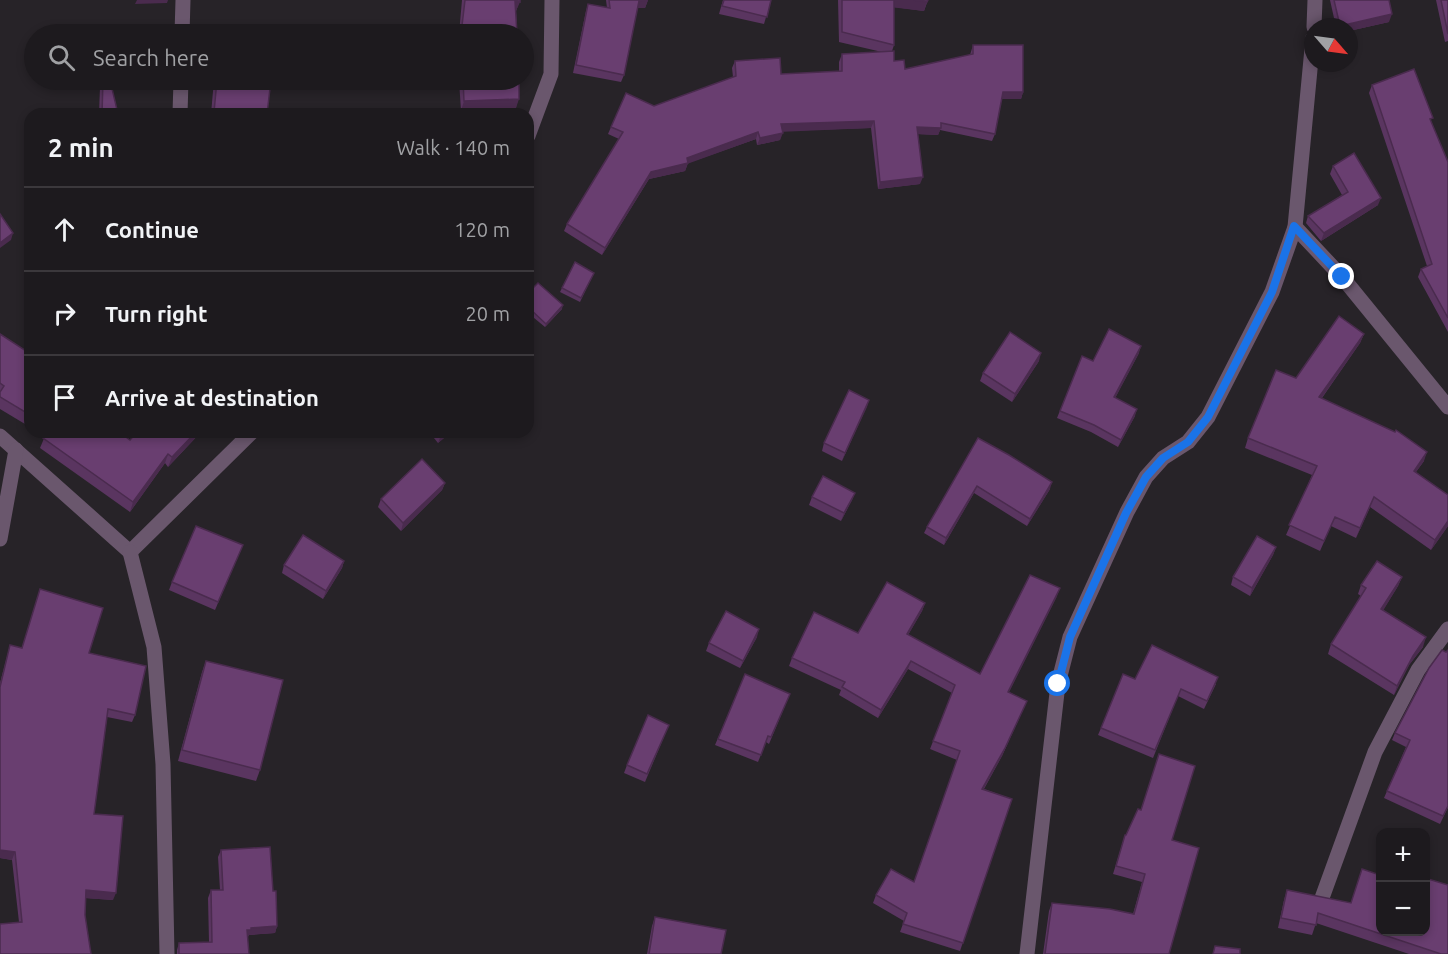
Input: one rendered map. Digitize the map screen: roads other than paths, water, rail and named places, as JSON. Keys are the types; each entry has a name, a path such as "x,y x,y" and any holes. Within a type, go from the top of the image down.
{"street":[{"path":"182,24 183,0"},
{"path":"534,120 551,74 552,0"},
{"path":"1315,18 1316,0"},
{"path":"1027,954 1058,684 1070,637 1126,513 1146,477 1163,458 1188,442 1208,417 1272,292 1294,226 1310,72"},
{"path":"180,108 181,90"},
{"path":"1294,226 1342,277 1448,406"},
{"path":"0,436 130,552 154,647 163,764 167,954"},
{"path":"130,552 246,438"},
{"path":"0,539 16,450"},
{"path":"1322,898 1375,752 1418,669 1448,629"}]}
